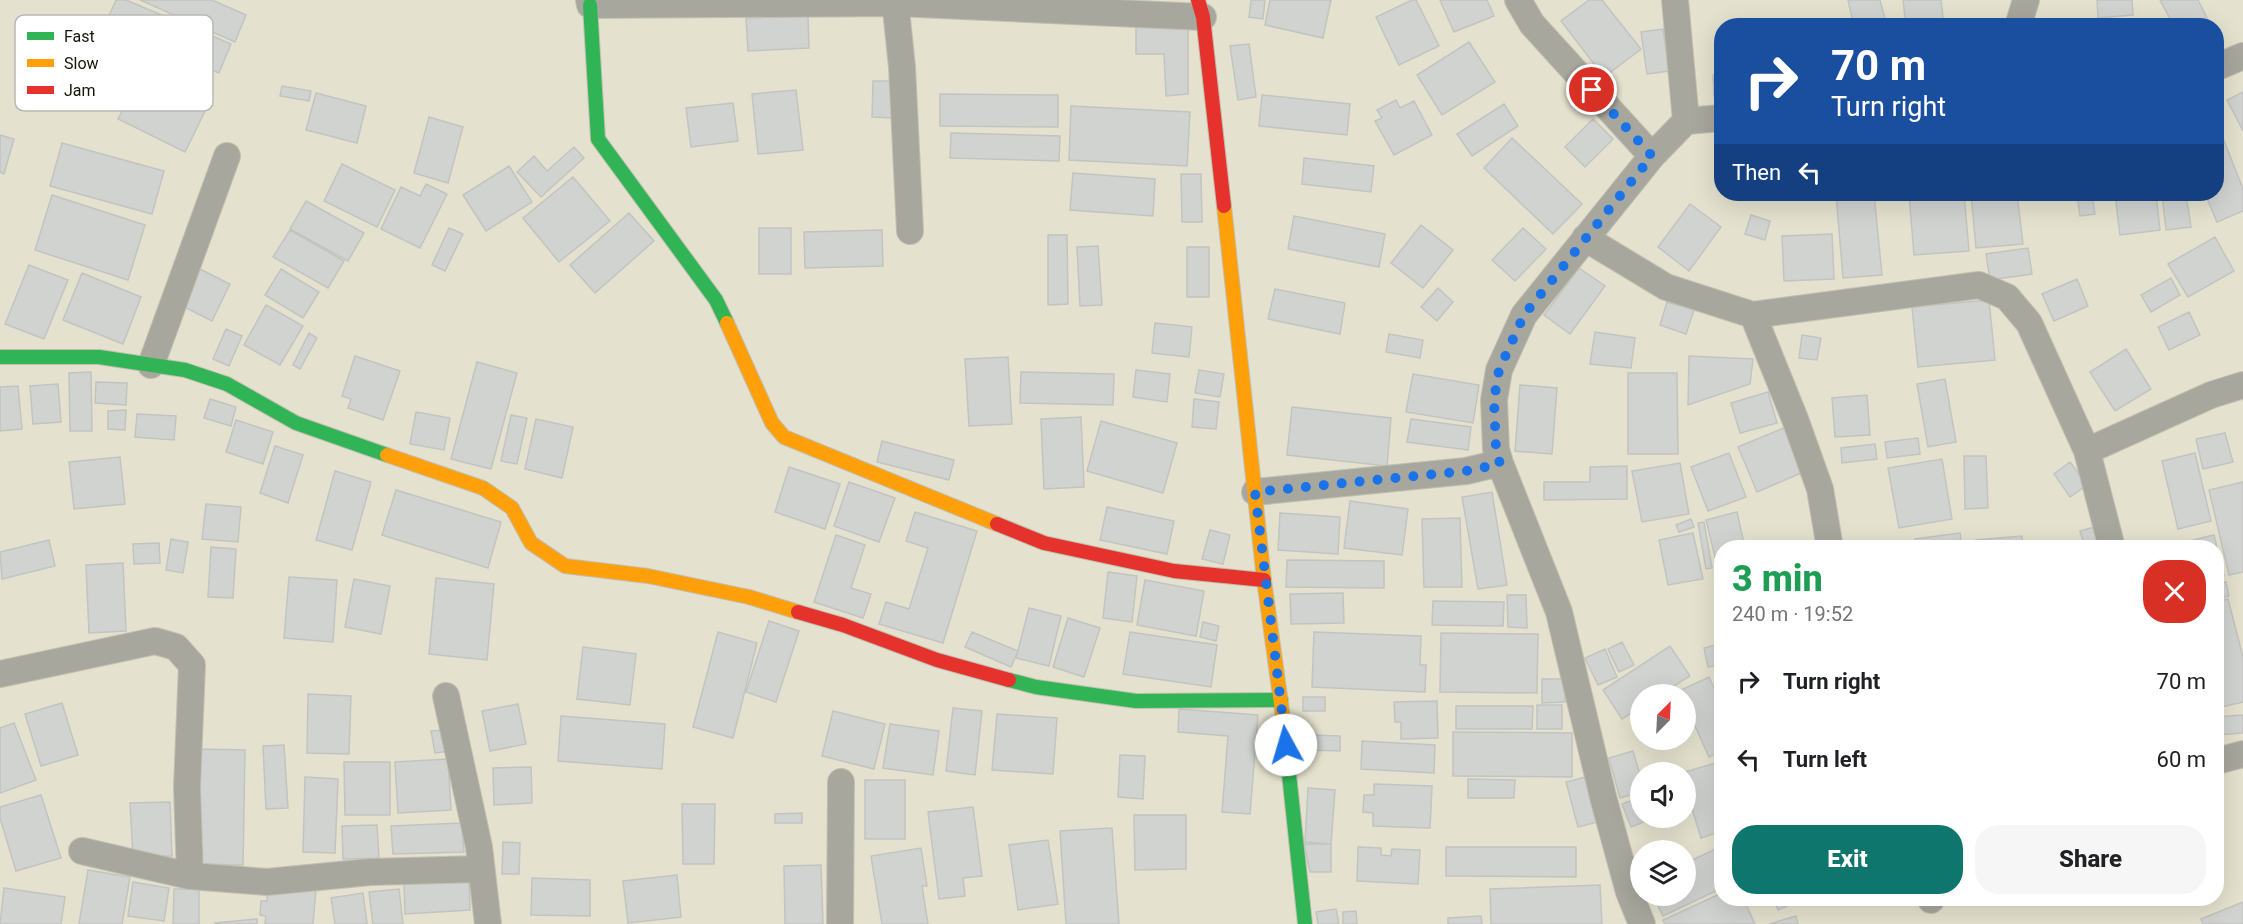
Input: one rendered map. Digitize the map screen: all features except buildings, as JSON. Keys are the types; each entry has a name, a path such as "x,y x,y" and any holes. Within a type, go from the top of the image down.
{"street":[{"path":"1518,0 1532,24 1652,156"},
{"path":"1675,0 1686,121"},
{"path":"2020,18 2026,0"},
{"path":"896,1 902,67 910,231"},
{"path":"1264,580 1174,571 1044,543 784,437 772,423 716,300 598,139 589,2 896,1 1201,9 1264,580 1281,700 1305,924"},
{"path":"2224,64 2243,56"},
{"path":"1642,924 1629,892 1603,797 1559,612 1500,464 1496,449 1494,400 1499,370 1524,315 1652,156 1686,121 1714,119"},
{"path":"151,365 227,156"},
{"path":"1585,238 1666,287 1753,315 1979,285 2007,297 2029,323 2087,450 2110,540"},
{"path":"1753,315 1795,419 1820,489 1829,540"},
{"path":"0,357 99,357 185,370 227,384 296,423 483,488 512,508 531,543 565,566 648,576 749,597 843,625 938,660 1036,687 1136,701 1281,700"},
{"path":"2087,450 2211,395 2243,385"},
{"path":"1255,492 1466,471 1500,464"},
{"path":"0,674 155,640 176,647 192,665 187,787 190,876"},
{"path":"446,696 479,847 488,924"},
{"path":"2224,759 2243,754"},
{"path":"840,924 841,782"},
{"path":"82,851 190,876 267,882 370,872 482,869"}],"traffic: fast":[{"path":"590,5 598,139 716,300 727,323"},
{"path":"0,357 99,357 185,370 227,384 296,423 387,455"},
{"path":"1009,680 1036,687 1136,701 1281,700"},
{"path":"1283,718 1305,924"}],"traffic: slow":[{"path":"1224,206 1264,580 1283,718"},
{"path":"727,323 772,423 784,437 997,524"},
{"path":"387,455 483,488 512,508 531,543 565,566 648,576 749,597 798,612"}],"traffic: jam":[{"path":"1198,0 1203,17 1224,206"},
{"path":"997,524 1044,543 1174,571 1264,580"},
{"path":"798,612 843,625 937,660 1009,680"}],"route":[{"path":"1286,745 1255,492 1466,471 1500,464 1496,449 1494,400 1499,370 1524,315 1652,156 1592,90"}]}
